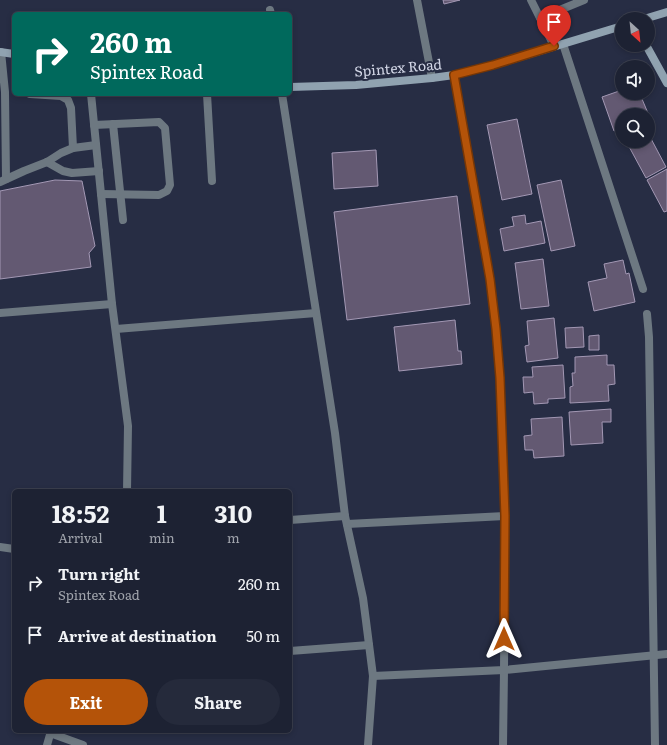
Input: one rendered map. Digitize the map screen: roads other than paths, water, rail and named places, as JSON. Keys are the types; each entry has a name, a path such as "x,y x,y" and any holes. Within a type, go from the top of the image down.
{"main road":[{"path":"655,16 667,12"},
{"name":"Spintex Road","path":"292,87 356,85 454,75 493,65 615,28"},
{"path":"1,52 12,54"},
{"path":"650,52 667,83"}],"street":[{"path":"417,0 432,78"},
{"path":"531,0 554,46"},
{"path":"540,18 584,0"},
{"path":"564,44 643,289"},
{"path":"1,52 4,92 3,181 24,170 47,162 61,153 73,148 96,145"},
{"path":"454,75 488,271 496,329 500,378 505,516 503,745"},
{"path":"4,92 12,93"},
{"path":"61,96 68,100 71,108 73,148"},
{"path":"91,96 112,304 128,426 127,489"},
{"path":"207,96 212,181"},
{"path":"282,96 335,433 346,520 363,598 373,676 368,745"},
{"path":"94,125 159,122 165,128 167,137 170,185 167,191 159,195 101,194"},
{"path":"113,124 119,194 123,220"},
{"path":"47,162 63,172 72,173 99,171"},
{"path":"0,313 112,304"},
{"path":"116,329 316,313"},
{"path":"647,314 649,337 655,745"},
{"path":"292,520 505,516"},
{"path":"0,547 12,548"},
{"path":"292,651 369,645"},
{"path":"373,676 504,670 667,654"},
{"path":"46,745 51,733"},
{"path":"53,733 83,745"}]}
